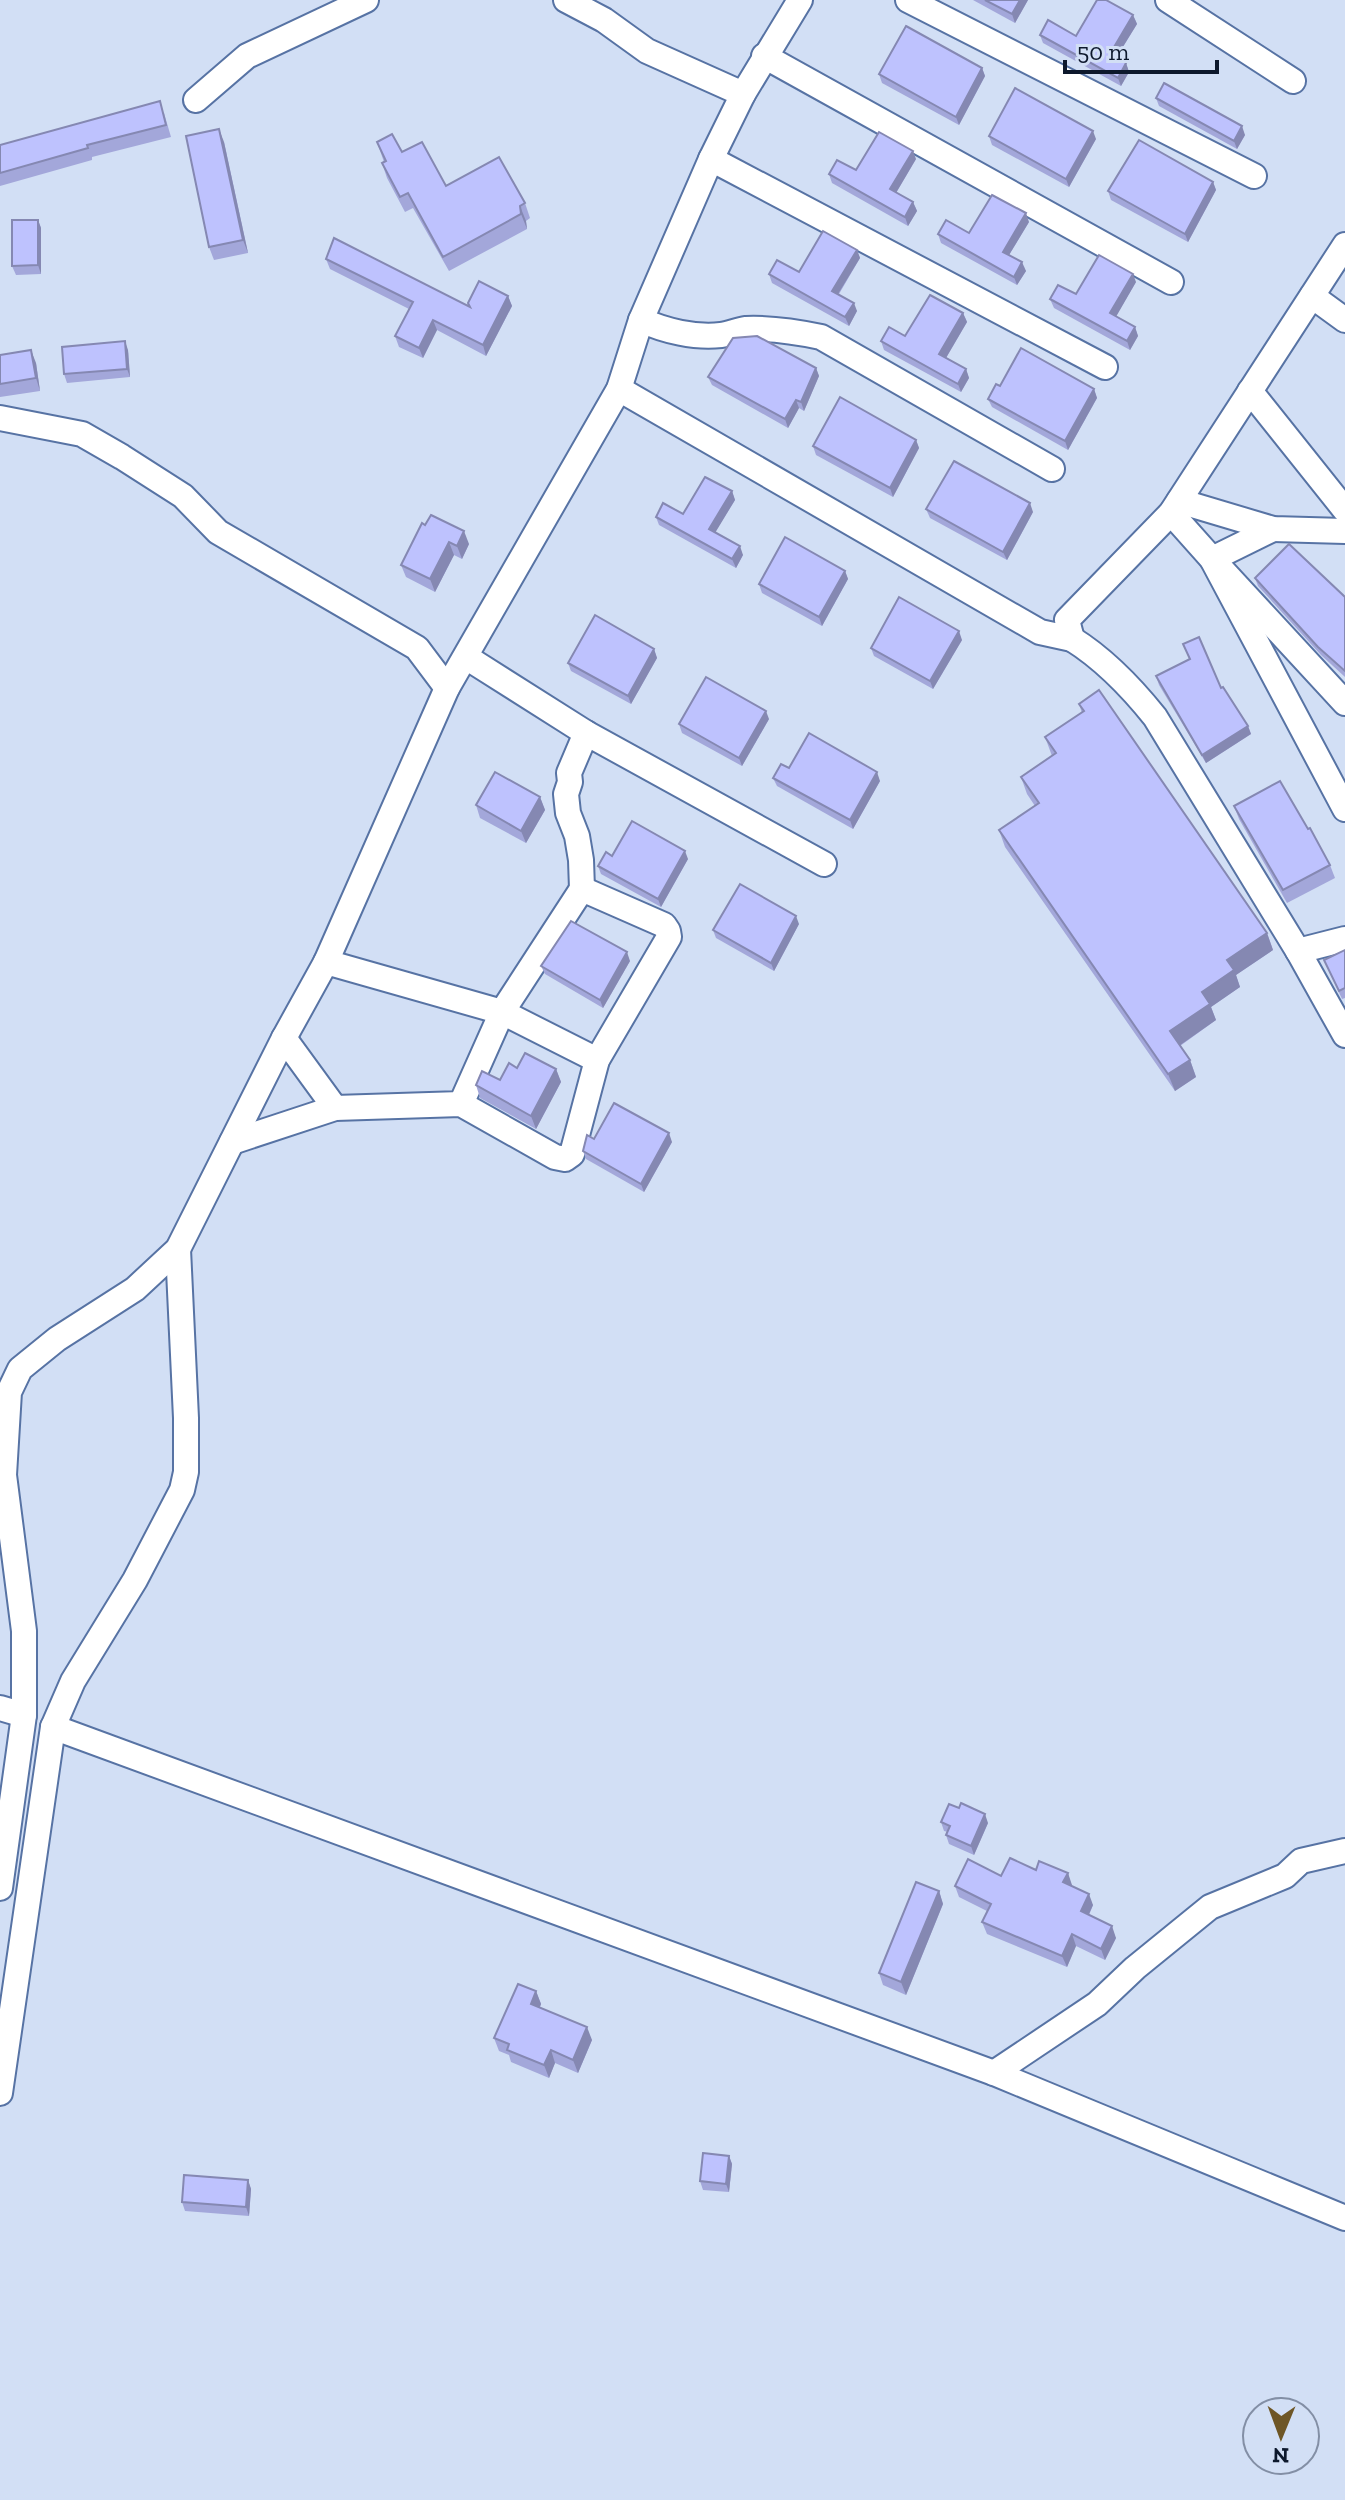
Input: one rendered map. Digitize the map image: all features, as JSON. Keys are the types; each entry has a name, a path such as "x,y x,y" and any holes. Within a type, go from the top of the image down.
{"street":[{"path":"196,100 247,56 366,0"},
{"path":"566,0 604,20 647,51 743,94"},
{"path":"0,1888 24,1715 24,1631 4,1475 9,1392 20,1369 57,1339 135,1289 178,1249 284,1038 326,962 447,688 619,389 641,320 711,159 764,56 800,0"},
{"path":"908,0 1254,176"},
{"path":"1168,0 1293,81"},
{"path":"764,56 1171,282"},
{"path":"711,159 1105,367"},
{"path":"619,389 1040,632 1070,630 1175,507 1345,245"},
{"path":"1312,296 1345,320"},
{"path":"641,320 661,329 687,333 719,335 745,329 787,330 821,337 1052,469"},
{"path":"1250,391 1345,510"},
{"path":"0,418 82,434 122,457 183,496 218,532 417,648 447,688"},
{"path":"1175,507 1273,529 1345,531"},
{"path":"1175,507 1212,559 1338,778 1345,809"},
{"path":"1212,559 1273,529"},
{"path":"1212,559 1345,703"},
{"path":"1070,630 1132,688 1155,717 1298,951 1345,1035"},
{"path":"466,657 586,733 824,864"},
{"path":"461,1104 502,1012 582,889 577,836 568,813 566,794 569,773 586,733"},
{"path":"232,1142 335,1108 461,1104 555,1157 565,1159 572,1154 597,1060 669,937 664,925 582,889"},
{"path":"1298,951 1345,939"},
{"path":"326,962 502,1012 597,1060"},
{"path":"284,1038 335,1108"},
{"path":"0,2093 5,2013 53,1727 73,1681 169,1519 186,1472 178,1249"},
{"path":"0,1708 24,1715"},
{"path":"53,1727 994,2073 1345,2218"},
{"path":"994,2073 1097,2004 1135,1968 1210,1907 1285,1876 1301,1861 1345,1851"}],"building":[{"path":"985,0 1020,0 1012,14"},
{"path":"1097,0 1106,0 1133,15 1110,54 1126,63 1118,78 1040,35 1048,20 1076,36"},
{"path":"906,26 982,68 956,117 879,74"},
{"path":"1164,83 1242,126 1234,141 1156,98"},
{"path":"1015,88 1093,131 1066,179 989,136"},
{"path":"160,101 166,125 87,145 88,148 0,173 0,145"},
{"path":"219,129 243,240 209,247 186,136"},
{"path":"879,132 913,151 890,189 913,202 905,217 829,174 837,160 856,170"},
{"path":"392,134 402,152 422,142 446,186 499,157 525,203 520,206 521,214 443,257 408,193 400,197 382,163 386,161 377,142"},
{"path":"1139,140 1213,182 1185,234 1108,191"},
{"path":"992,195 1026,213 1003,252 1022,262 1014,277 938,234 946,220 969,233"},
{"path":"12,220 38,220 38,265 12,266"},
{"path":"823,231 857,250 832,291 854,303 845,317 769,274 777,260 799,272"},
{"path":"334,238 470,307 468,303 479,281 508,296 483,345 433,320 419,348 395,336 413,302 326,259"},
{"path":"1099,255 1133,274 1110,313 1135,327 1127,341 1050,299 1058,285 1076,294"},
{"path":"930,295 963,313 939,354 966,369 958,384 881,341 889,327 905,336"},
{"path":"757,336 816,368 801,402 796,400 785,419 708,377 733,338"},
{"path":"125,341 127,369 64,374 62,347"},
{"path":"1021,348 1094,389 1065,441 988,399 996,384 1000,386"},
{"path":"31,350 36,378 0,384 0,355"},
{"path":"840,397 916,440 890,488 813,446"},
{"path":"954,461 1030,503 1003,552 926,509"},
{"path":"705,477 732,491 709,529 740,546 732,559 656,517 663,503 683,514"},
{"path":"431,515 464,531 457,546 449,542 430,579 401,565 422,523 425,525"},
{"path":"785,537 845,571 819,617 759,584"},
{"path":"1289,544 1345,597 1345,671 1318,647 1255,578"},
{"path":"899,597 959,631 930,681 871,648"},
{"path":"595,615 654,649 628,696 568,663"},
{"path":"1199,637 1221,688 1248,726 1202,755 1156,676 1190,659 1183,644"},
{"path":"706,677 766,711 739,758 679,724"},
{"path":"1099,690 1267,933 1227,960 1234,970 1202,992 1210,1004 1170,1031 1190,1060 1168,1074 999,830 1039,803 1021,777 1056,753 1045,737 1084,711 1079,704"},
{"path":"809,733 877,772 850,820 773,778 781,764 789,768"},
{"path":"495,772 540,797 521,831 476,805"},
{"path":"1280,781 1330,865 1283,890 1234,806"},
{"path":"632,821 685,851 658,899 598,866 606,852 612,856"},
{"path":"740,884 796,916 771,963 713,930"},
{"path":"571,921 627,952 600,1000 541,966"},
{"path":"1345,950 1345,988 1339,991 1324,960"},
{"path":"525,1053 556,1069 531,1116 476,1085 482,1071 500,1080 509,1063 517,1068"},
{"path":"614,1103 669,1133 641,1184 583,1151 587,1135 594,1139"},
{"path":"961,1803 985,1814 971,1846 946,1835 950,1826 941,1822 949,1804 959,1808"},
{"path":"1010,1858 1036,1870 1039,1861 1068,1873 1063,1882 1089,1894 1081,1911 1112,1926 1101,1949 1072,1934 1062,1956 982,1922 991,1904 955,1886 968,1859 1001,1876"},
{"path":"916,1882 939,1891 901,1982 879,1973"},
{"path":"518,1984 536,1991 531,2004 587,2027 573,2060 551,2050 544,2065 507,2050 509,2044 494,2038"},
{"path":"703,2153 729,2156 726,2184 700,2181"},
{"path":"184,2175 248,2180 246,2207 182,2202"}]}
